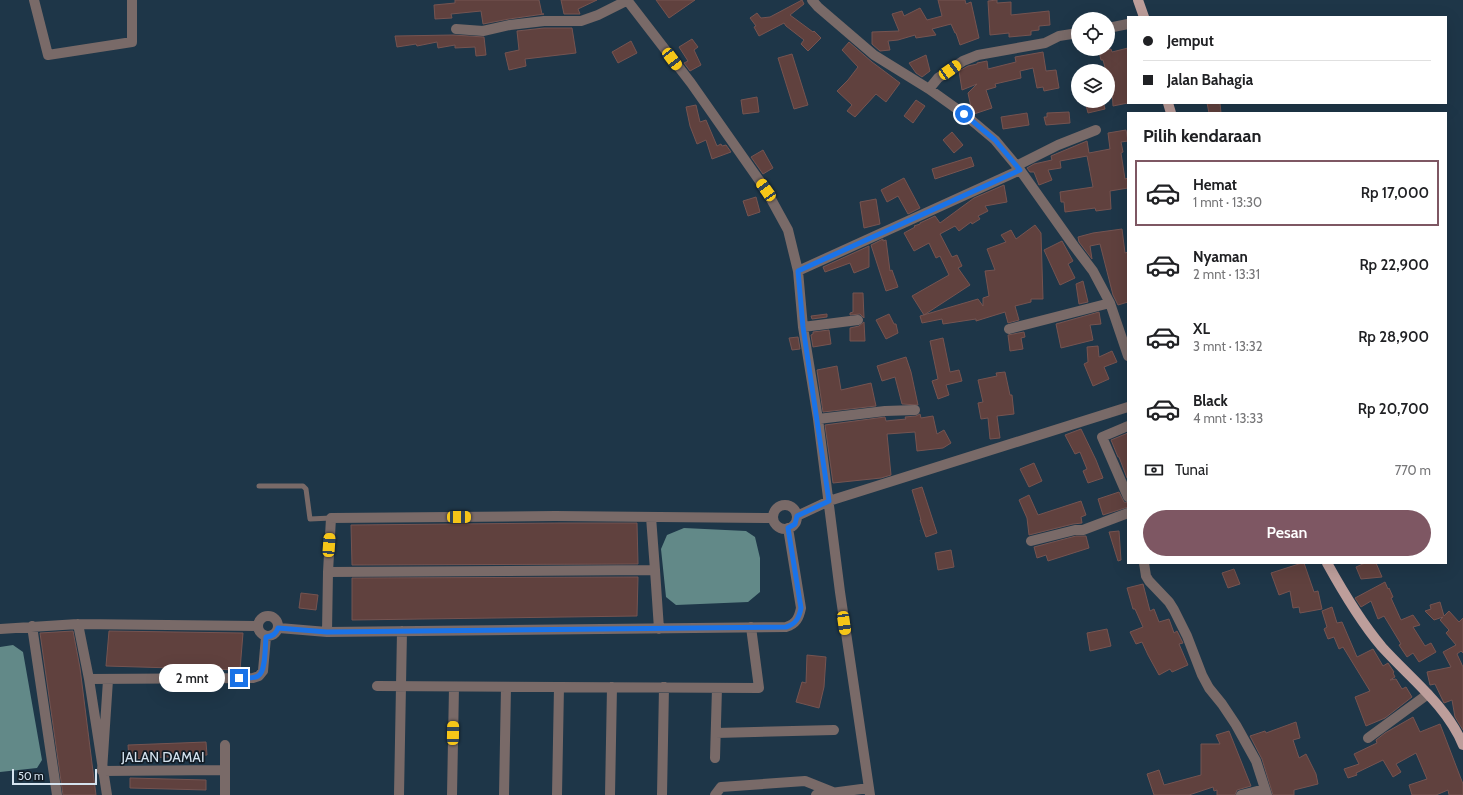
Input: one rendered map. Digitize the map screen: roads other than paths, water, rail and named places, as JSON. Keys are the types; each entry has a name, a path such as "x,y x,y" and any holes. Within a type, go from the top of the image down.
{"main road":[{"path":"1138,0 1144,16"},
{"path":"1327,564 1349,603 1382,646 1460,730 1463,745"}],"street":[{"path":"34,0 48,55 132,42 132,0"},
{"path":"456,29 483,31 510,25 544,21 581,22 627,0 691,84 766,190 788,230 798,271 803,327 818,419 840,592 870,792 836,792 816,795"},
{"path":"812,0 818,7 874,55 929,89 964,114 995,140 1018,168 1093,271 1110,303 1127,353"},
{"path":"1115,27 1127,24"},
{"path":"929,89 938,78 963,61 978,55 1045,43 1059,36 1071,34"},
{"path":"798,271 1018,168 1058,145 1096,130"},
{"path":"1008,329 1110,303"},
{"path":"803,327 858,320"},
{"path":"797,516 829,501 1127,407"},
{"path":"818,419 885,411 915,410"},
{"path":"1127,426 1102,437 1127,495"},
{"path":"786,505 794,508 797,516 795,524 784,529 777,525 773,518 773,514 778,507 786,505"},
{"path":"1031,541 1075,530 1083,530 1127,513"},
{"path":"651,517 659,629"},
{"path":"327,632 331,518 773,518"},
{"path":"278,628 327,632 786,627 793,625 800,616 801,608 788,528"},
{"path":"1144,564 1146,576 1149,581 1170,602 1187,636 1202,675 1209,688 1236,725 1256,761 1266,792 1241,795"},
{"path":"328,572 655,570"},
{"path":"269,616 278,622 276,633 272,636 266,637 258,631 257,626 263,617 269,616"},
{"path":"78,624 89,679 102,771 107,795"},
{"path":"0,629 78,624 257,626"},
{"path":"32,626 57,795"},
{"path":"377,686 759,688 752,627"},
{"path":"400,795 402,631"},
{"path":"89,679 253,678 259,676 263,671 266,637"},
{"path":"102,771 108,680"},
{"path":"452,795 454,686"},
{"path":"504,795 506,687"},
{"path":"557,795 559,687"},
{"path":"610,795 612,687"},
{"path":"662,795 664,687"},
{"path":"715,758 717,688"},
{"path":"1368,738 1428,694"},
{"path":"716,733 834,730"},
{"path":"225,745 225,795"},
{"name":"JALAN DAMAI","path":"102,771 224,770"},
{"path":"715,795 721,787 805,781 836,792"}],"lane":[{"path":"258,486 303,486 306,490 310,519 331,518"}]}
